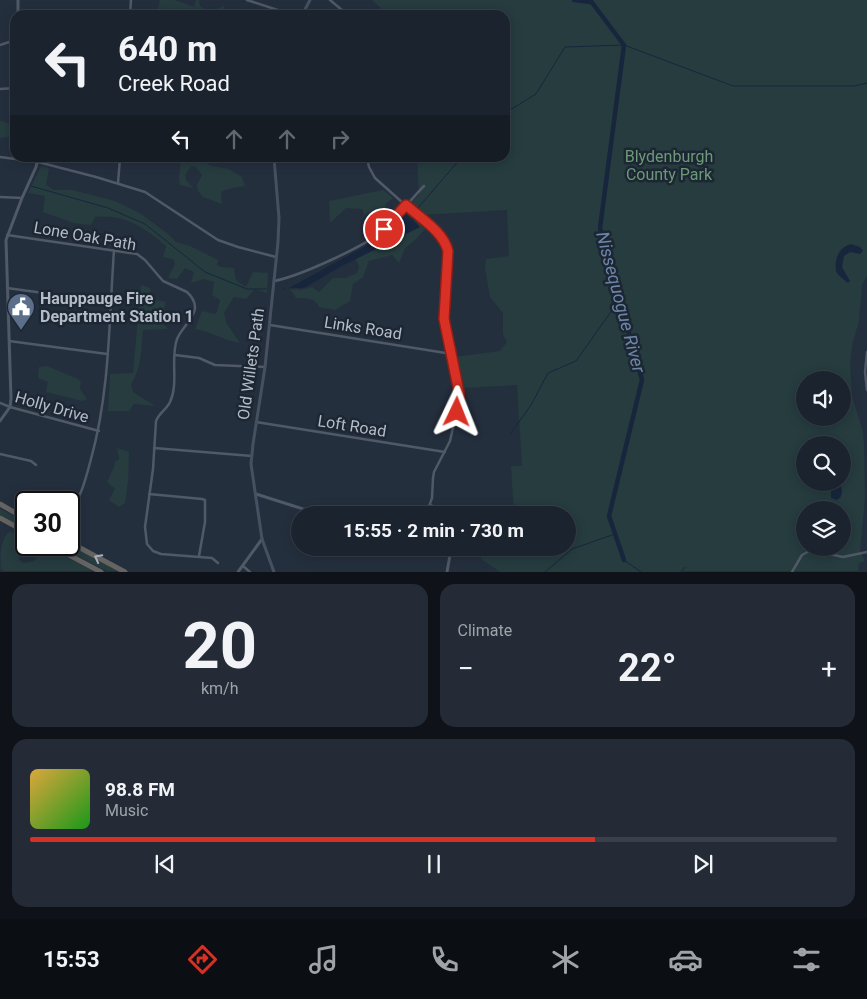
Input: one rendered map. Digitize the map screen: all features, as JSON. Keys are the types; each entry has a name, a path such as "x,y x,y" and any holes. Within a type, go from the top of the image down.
{"highway":[{"path":"0,506 15,512"},
{"path":"0,518 15,526"},
{"path":"80,548 125,572"},
{"path":"70,556 100,572"}],"main road":[{"name":"Old Willets Path","path":"274,162 279,218 276,257 265,367 251,464 262,539 274,572"}],"street":[{"path":"247,0 278,10"},
{"path":"330,0 342,10"},
{"path":"0,421 10,408 7,235 37,162"},
{"path":"45,162 145,192 218,240 276,257"},
{"path":"118,183 120,162"},
{"path":"368,162 374,178 440,236 446,244 448,251 444,319 452,354 459,401 450,441 432,478 430,505"},
{"path":"273,281 299,274 367,242 384,229 424,186"},
{"name":"Lone Oak Path","path":"0,197 22,198"},
{"name":"Lone Oak Path","path":"7,235 137,254 145,260 158,277 188,292 196,307 176,342 175,355"},
{"path":"80,497 99,431 104,392 114,250"},
{"path":"7,288 111,302"},
{"name":"Links Road","path":"270,325 452,354"},
{"path":"9,341 107,354"},
{"path":"867,352 865,372 867,390"},
{"path":"218,563 212,558 161,554 153,551 147,544 145,527 156,421 171,398 175,355 199,358 215,365 265,367"},
{"name":"Holly Drive","path":"0,402 10,408 99,431"},
{"name":"Loft Road","path":"256,422 445,452"},
{"path":"154,448 252,456"},
{"path":"0,454 31,461 36,465"},
{"path":"149,494 205,500 205,522 199,557"},
{"path":"256,494 294,506"},
{"path":"238,572 262,539"},
{"path":"792,572 802,555 811,550 843,557 867,552"},
{"path":"447,572 450,556"},
{"path":"243,566 250,572"}],"green space":[{"path":"160,0 175,0 194,7 196,0 199,0 200,6 205,10 158,10"},
{"name":"Blydenburgh County Park","path":"372,0 867,0 867,276 862,285 859,321 852,345 850,371 796,371 796,426 851,426 851,380 852,396 863,432 864,444 865,498 860,551 865,561 859,563 858,571 682,571 687,567 684,567 680,572 500,572 481,559 482,556 576,556 576,506 513,506 511,466 522,466 517,385 462,388 455,357 500,351 507,342 503,334 503,313 490,297 485,268 486,259 509,256 507,210 420,215 409,205 419,195 417,162 510,162 510,10 383,10"},
{"path":"224,6 224,10 213,10"},
{"path":"0,121 3,121 10,125 10,137 0,138"},
{"path":"181,162 206,162 211,166 229,169 242,177 245,186 221,192 222,204 203,197 198,191 197,185 202,175 196,167 191,166 185,175 186,180 193,188 180,185"},
{"path":"41,166 49,168 46,185 54,190 72,190 115,201 141,214 176,242 190,246 218,260 217,265 221,267 234,268 236,280 246,287 253,272 268,273 267,293 255,289 246,299 234,297 224,313 227,324 240,343 195,329 202,311 216,314 220,300 212,295 214,282 203,279 191,283 194,272 185,268 177,279 168,278 175,264 173,259 163,257 166,246 150,233 125,220 116,218 95,217 91,225 74,223 43,212 45,196 28,193"},
{"path":"383,190 393,198 385,204 389,216 384,223 368,236 363,233 370,217 368,212 353,226 364,215 362,209 346,208 330,223 329,201"},
{"path":"415,219 427,227 405,248 399,263 392,255 369,261 363,277 353,284 350,301 335,310 319,307 315,301 309,299 296,298 290,289 300,290 312,287 319,292 333,278 346,278 357,273 359,266 356,259 419,227"},
{"path":"141,285 150,288 151,299 166,302 160,320 168,329 143,330 139,365 131,384 133,392 155,406 134,404 129,411 108,411 110,374 133,373"},
{"path":"47,366 78,379 81,382 80,389 87,399 82,401 46,392 48,382 38,378 39,367"},
{"path":"117,448 129,452 125,503 119,507 109,500 115,489 107,482 115,462 119,459"},
{"path":"0,509 15,516 15,523 0,515"},
{"path":"11,531 15,534 15,556 19,556 19,560 24,563 34,561 37,556 64,556 95,571 4,571 1,569 1,559 3,542"},
{"path":"80,551 119,571 107,571 78,556 80,556"}],"water":[{"path":"406,214 420,227 340,267 304,288 289,288 384,236"},
{"path":"851,244 860,247 863,251 860,254 850,252 844,256 842,267 850,281 848,283 837,273 836,262 840,251"},
{"path":"831,491 842,491 837,500 831,498"}],"waterway":[{"path":"574,0 591,2"},
{"name":"Nissequogue River","path":"590,0 624,45 600,228 642,380 609,516 624,560"},
{"path":"510,110 536,94 565,47 624,45 733,86 854,86 867,83"},
{"path":"418,208 458,162"},
{"path":"31,186 108,208 145,224 205,272 247,289 266,289"},
{"path":"511,433 531,405 548,373 576,361 620,299"},
{"path":"545,572 572,549 615,534"},
{"name":"Nissequogue River","path":"624,560 641,572"}],"place":[{"name":"Hauppauge Fire Department Station 1","path":"21,331"}],"route":[{"path":"384,229 406,205 444,239 446,244 448,251 444,319 459,392 457,412"}]}
